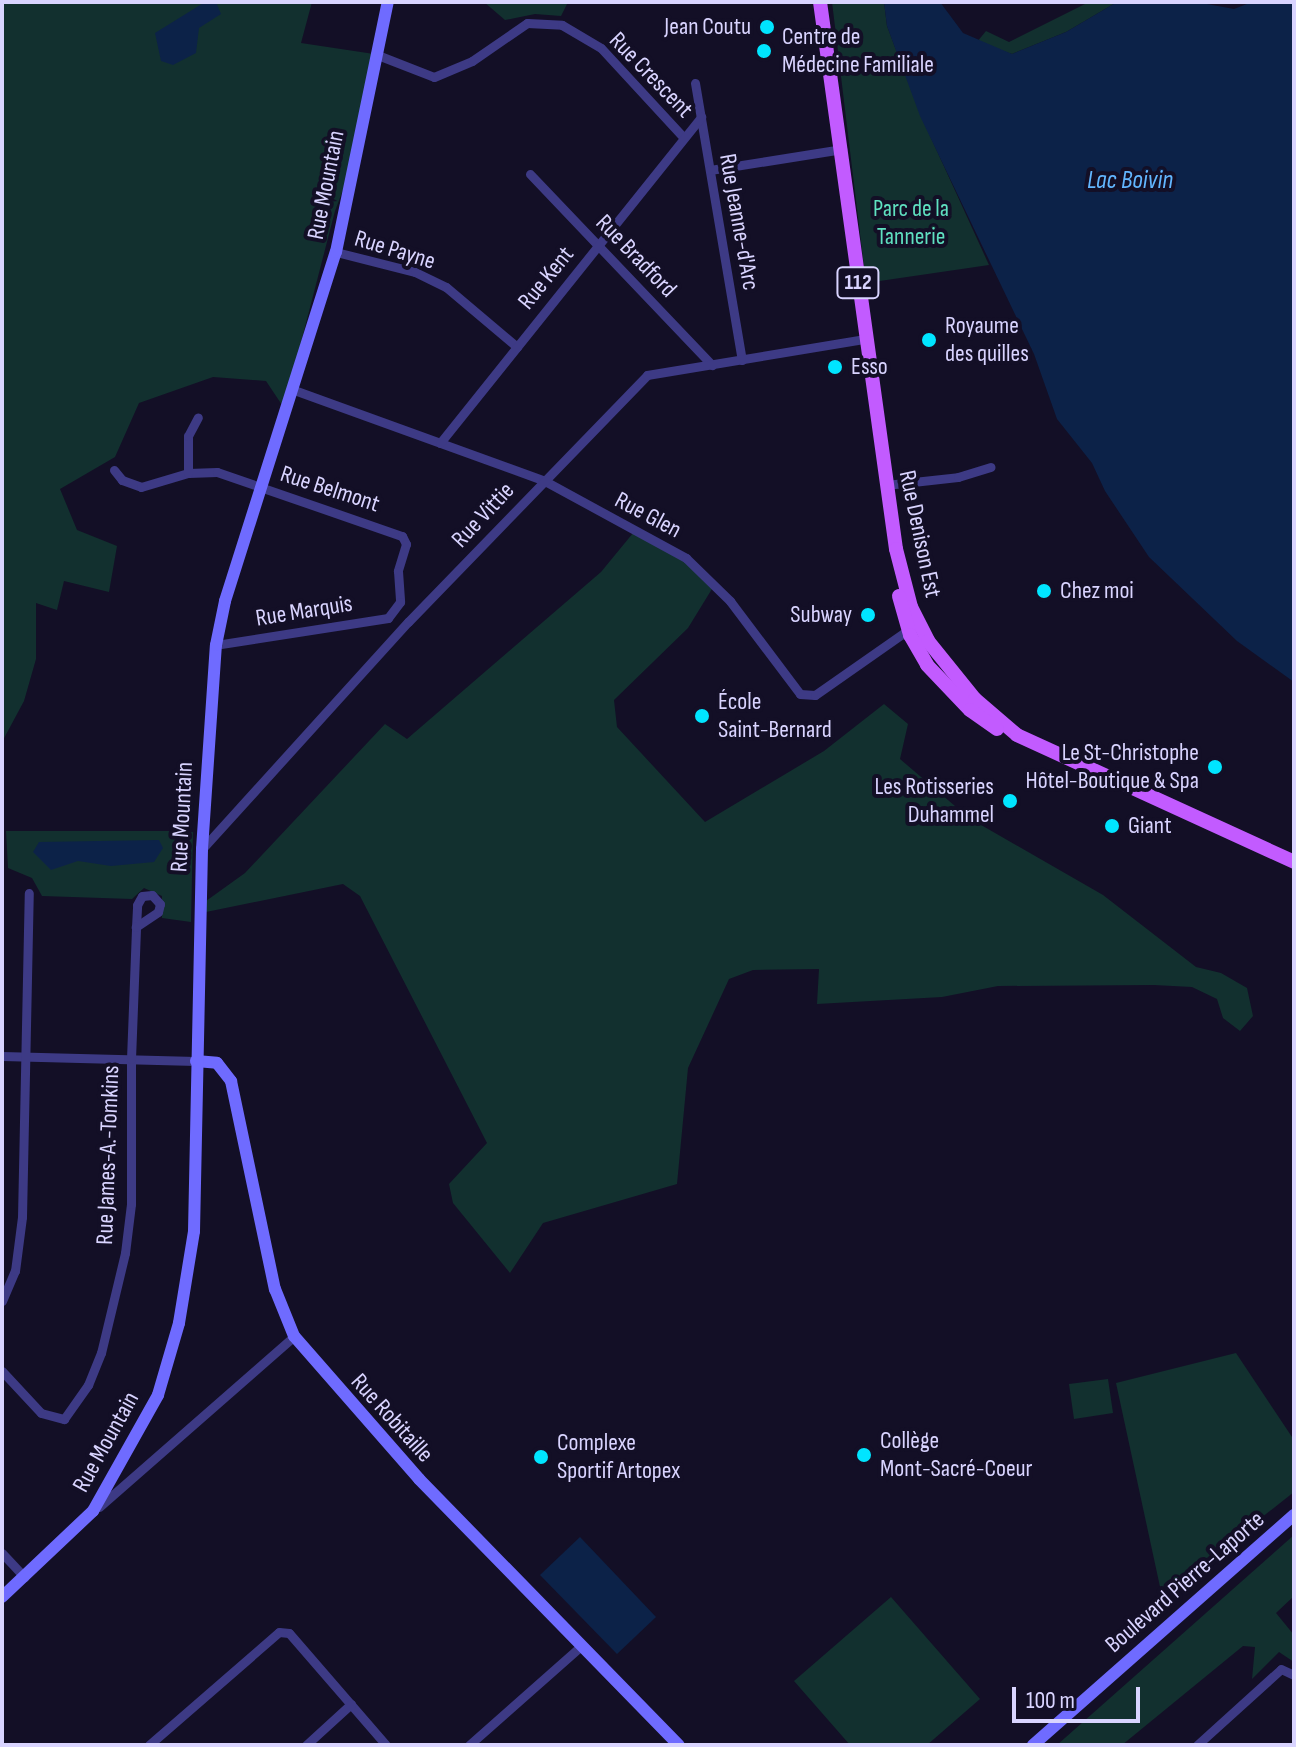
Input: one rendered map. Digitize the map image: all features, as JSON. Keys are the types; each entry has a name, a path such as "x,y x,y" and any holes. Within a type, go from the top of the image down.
{"main road":[{"name":"Rue Denison Est","path":"820,5 896,549 899,599 913,627"},
{"path":"913,627 949,691 993,727 1017,735 1294,862"}],"street":[{"name":"Rue Mountain","path":"2,1597 93,1511 158,1395 179,1323 194,1231 202,849 216,645 260,487 294,390 336,252 374,54 388,2"},
{"name":"Rue Crescent","path":"374,54 434,77 472,61 527,23 562,25 601,48 684,138"},
{"path":"695,83 701,117"},
{"name":"Rue Jeanne-d'Arc","path":"684,138 701,117"},
{"name":"Rue Jeanne-d'Arc","path":"701,117 742,360"},
{"name":"Rue Kent","path":"440,443 684,138"},
{"path":"710,170 842,149"},
{"name":"Rue Bradford","path":"530,174 712,365"},
{"name":"Rue Payne","path":"336,252 415,272 446,287 517,347"},
{"name":"Rue Vittie","path":"202,849 543,480 647,375 865,339"},
{"name":"Rue Glen","path":"294,390 543,480 686,558 730,601 800,694 815,695 913,627"},
{"path":"188,473 188,436 198,417"},
{"path":"886,485 958,477 990,467"},
{"path":"114,470 122,480 141,487 188,473 217,472 260,487"},
{"name":"Rue Belmont","path":"260,487 402,536 406,544 398,571 396,612"},
{"name":"Rue Marquis","path":"216,645 396,612"},
{"path":"2,1301 15,1271 22,1217 29,893"},
{"name":"Rue James-A.-Tomkins","path":"2,1371 41,1413 64,1419 88,1385 101,1353 125,1253 136,927"},
{"path":"2,1056 196,1061"},
{"name":"Rue Robitaille","path":"196,1061 217,1063 231,1081 275,1289 294,1336 419,1479 679,1745"},
{"path":"93,1511 294,1336"},
{"name":"Boulevard Pierre-Laporte","path":"1033,1745 1294,1515"},
{"path":"2,1553 24,1577"},
{"path":"149,1745 279,1632 289,1633 386,1745"},
{"path":"469,1745 581,1646"},
{"path":"1197,1745 1286,1668 1294,1675"},
{"path":"306,1745 351,1704"}],"green space":[{"path":"2,2 312,2 301,43 374,54 355,158 335,211 284,408 266,381 213,377 139,403 115,457 60,489 77,530 117,546 109,592 64,581 57,610 36,603 36,659 24,701 2,742"},
{"path":"484,2 568,2 561,16 535,14 505,20"},
{"name":"Parc de la Tannerie","path":"832,2 884,2 887,26 921,116 989,265 866,283"},
{"path":"1089,2 1117,2 1066,32 1012,54 977,42 986,31 1009,42"},
{"path":"638,527 715,584 688,628 614,700 617,727 705,822 824,751 884,704 908,724 900,759 969,818 1103,895 1196,967 1221,973 1247,988 1253,1016 1240,1031 1223,1018 1217,999 1192,987 1154,985 998,986 942,997 817,1004 819,969 753,970 729,979 688,1068 677,1184 543,1223 510,1273 453,1203 449,1184 487,1143 360,896 343,884 206,912 206,901 245,873 385,724 407,739 601,572"},
{"path":"6,831 193,831 191,922 162,918 162,896 144,888 132,899 42,896 32,878 8,868"},
{"path":"1236,1353 1294,1440 1294,1492 1162,1596 1116,1383"},
{"path":"1108,1379 1113,1413 1074,1419 1069,1384"},
{"path":"1294,1535 1294,1596 1276,1613 1294,1635 1294,1662 1279,1652 1252,1679 1255,1647 1243,1646 1122,1745 1057,1745"},
{"path":"891,1597 980,1699 927,1745 850,1745 794,1681"}],"water":[{"path":"205,2 216,2 221,14 199,28 196,53 173,65 161,61 155,33"},
{"name":"Lac Boivin","path":"884,2 940,2 963,33 1012,54 1066,32 1117,2 1196,2 1234,9 1252,2 1294,2 1294,682 1237,641 1149,557 1105,491 1092,463 1057,419 1034,354 920,116 887,26"},
{"path":"159,840 163,848 154,862 111,866 78,861 51,870 33,852 39,842"},
{"path":"580,1537 656,1617 617,1654 540,1575"}],"place":[{"name":"Jean Coutu","path":"767,27"},
{"name":"Centre de Médecine Familiale","path":"764,51"},
{"name":"Royaume des quilles","path":"929,340"},
{"name":"Esso","path":"835,367"},
{"name":"Chez moi","path":"1044,591"},
{"name":"Subway","path":"868,615"},
{"name":"École Saint-Bernard","path":"702,716"},
{"name":"Le St-Christophe Hôtel-Boutique & Spa","path":"1215,767"},
{"name":"Les Rotisseries Duhammel","path":"1010,801"},
{"name":"Giant","path":"1112,826"},
{"name":"Collège Mont-Sacré-Coeur","path":"864,1455"},
{"name":"Complexe Sportif Artopex","path":"541,1457"}]}
